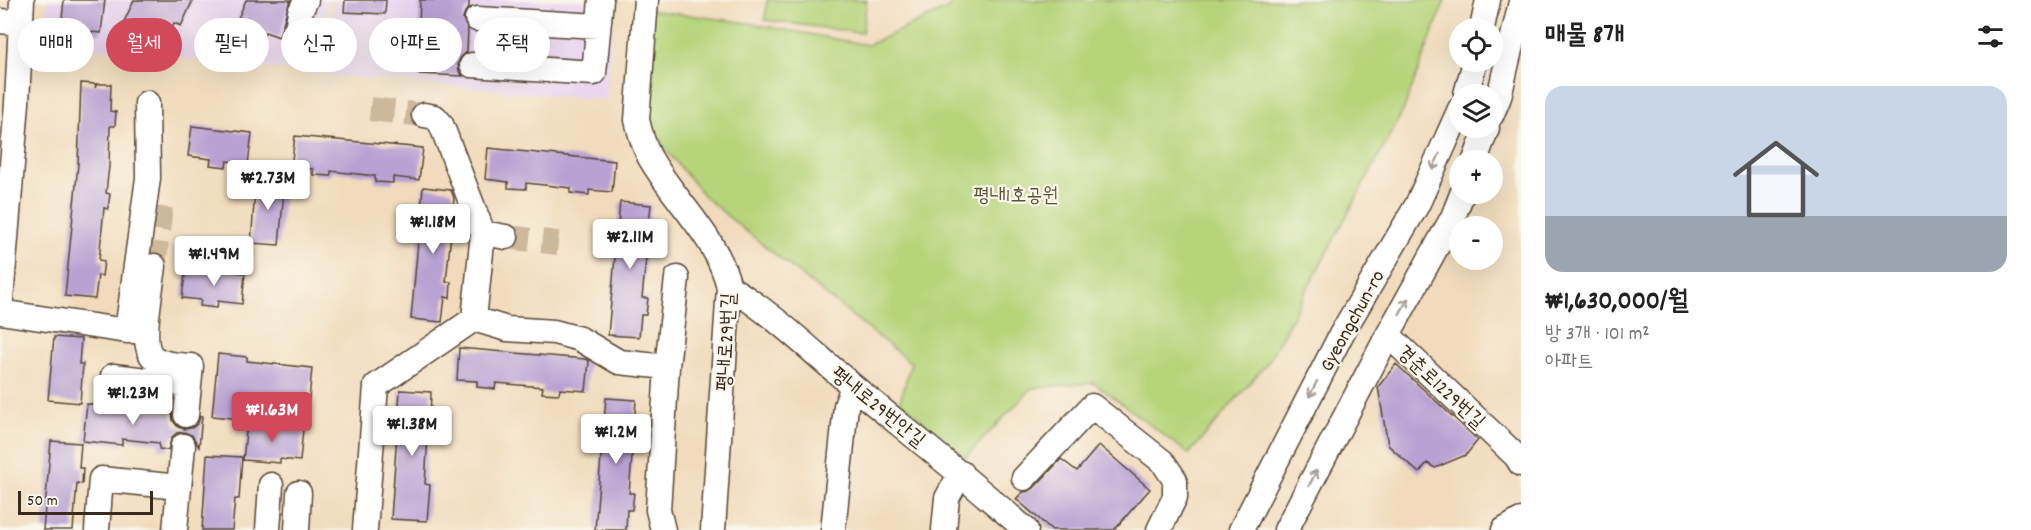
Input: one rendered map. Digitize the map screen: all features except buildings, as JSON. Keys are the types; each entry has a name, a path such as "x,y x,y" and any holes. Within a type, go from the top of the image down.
{"street":[{"path":"299,18 306,0"},
{"path":"472,64 594,73 601,0"},
{"name":"평내로29번길","path":"646,0 637,120 642,139 650,156 713,248 725,270 729,287 713,530"},
{"path":"1484,18 1488,0"},
{"path":"1502,84 1520,14"},
{"path":"15,15 17,103 0,312 137,331"},
{"path":"550,24 598,27"},
{"path":"147,103 147,178 137,331 153,357 163,363 191,366 186,415"},
{"path":"365,530 376,386 474,319 495,235 441,124 435,117 424,115"},
{"name":"Gyeongchun-ro","path":"1241,530 1342,333 1417,206 1449,134"},
{"name":"Gyeongchun-ro","path":"1286,530 1458,204"},
{"path":"137,331 154,266"},
{"path":"663,530 658,510 667,368 677,278"},
{"name":"평내로29번안길","path":"729,287 752,301 961,473 1026,530"},
{"path":"474,319 507,329 554,332 580,339 619,362 667,368"},
{"name":"경춘로1229번길","path":"1388,335 1516,456 1521,464"},
{"path":"113,376 189,385"},
{"path":"832,530 846,406 853,386"},
{"path":"1024,478 1092,406 1163,462 1175,480 1175,497 1159,530"},
{"path":"175,530 183,446"},
{"path":"944,530 947,498 961,473"},
{"path":"97,530 101,479 179,487"},
{"path":"268,530 272,485"},
{"path":"297,530 299,493"},
{"path":"1504,530 1521,520"}],"shaded area":[{"path":"48,0 327,0 326,18 281,18 281,69 269,68 269,18 194,18 194,59 182,58 182,18 106,18 106,49 94,48 94,18 47,18"},
{"path":"334,0 615,0 606,100 328,75 328,72 357,72 357,18 333,18"}],"green space":[{"path":"767,0 867,0 862,33 765,20"},
{"name":"평내1호공원","path":"955,0 1445,0 1403,111 1268,362 1189,454 1094,383 1032,388 965,458 900,401 911,363 704,196 643,122 650,10 742,22 868,45 947,9"}],"tunnel":[{"path":"370,109 424,115"},
{"path":"154,266 161,207"},
{"path":"506,237 558,243"}]}
